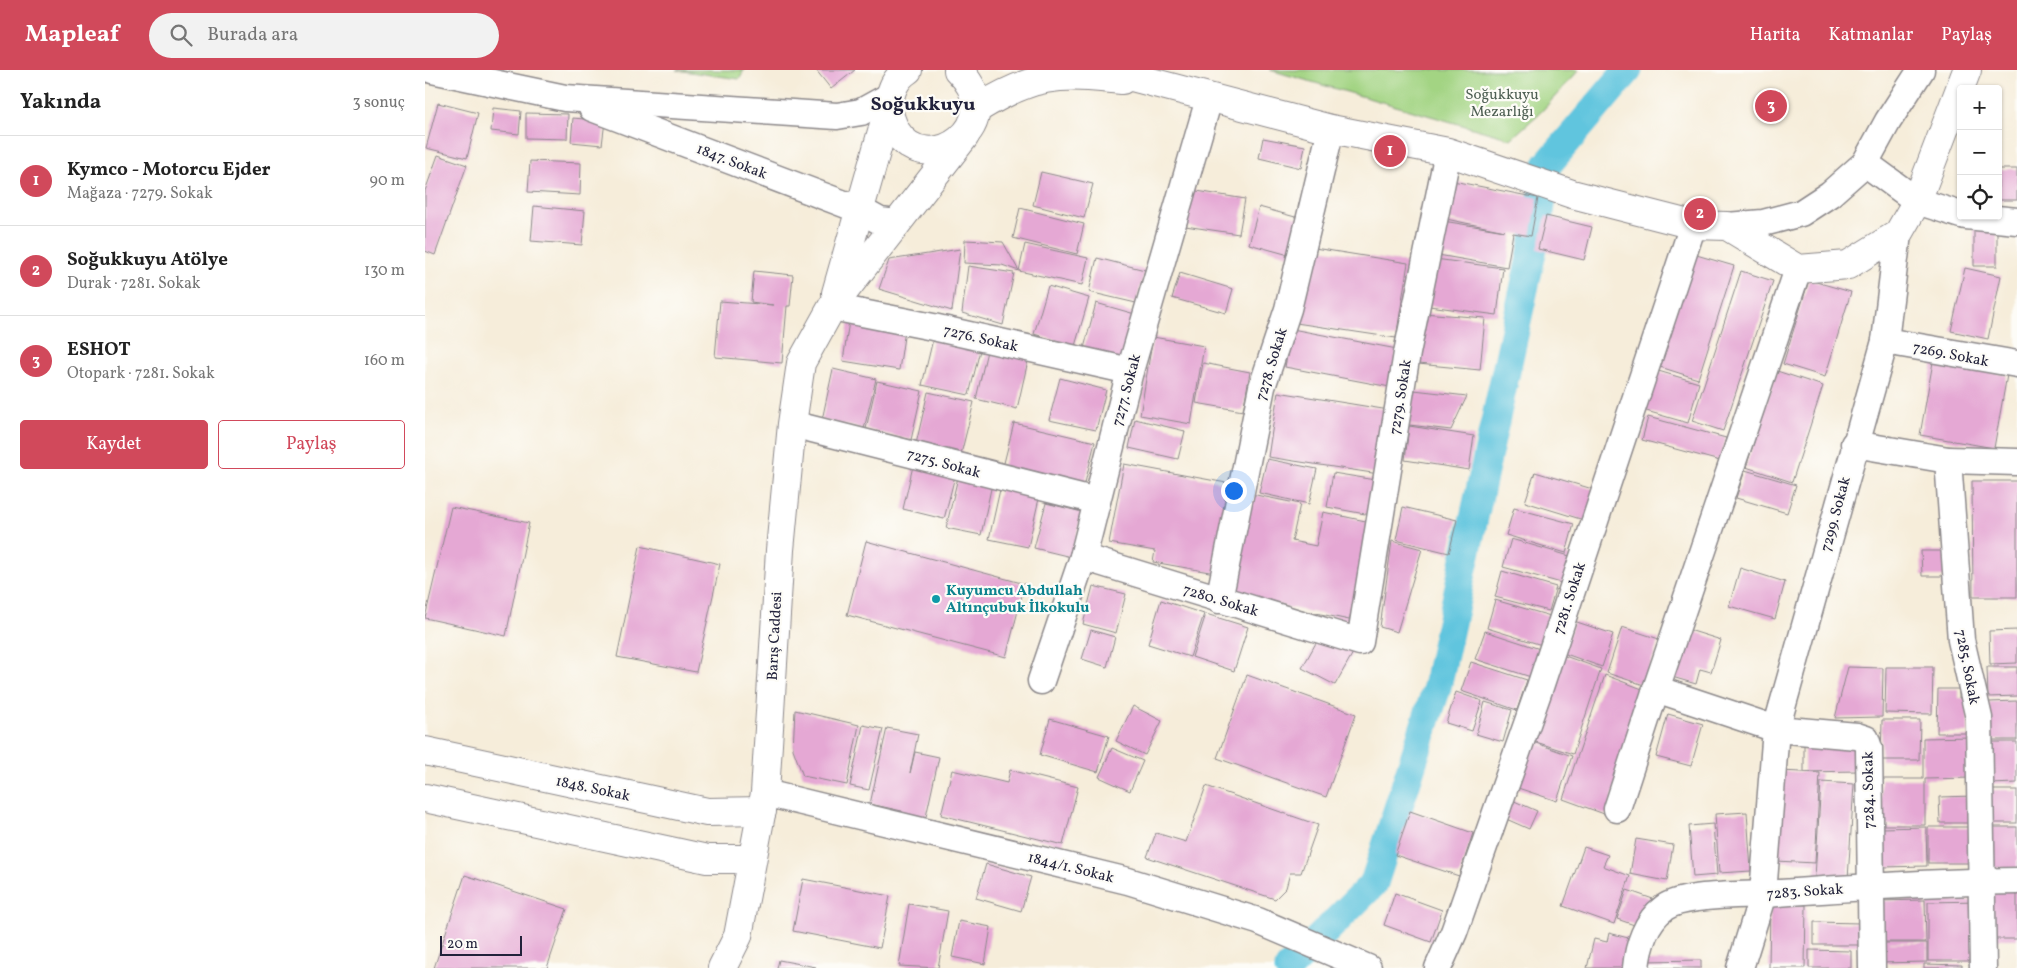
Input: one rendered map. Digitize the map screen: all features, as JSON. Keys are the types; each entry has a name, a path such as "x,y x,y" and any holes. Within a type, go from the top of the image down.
{"main road":[{"path":"832,307 973,124 977,109 975,94 968,80 958,70"},
{"path":"1105,70 1209,99 1331,129 1448,152 1573,194 1693,225 1727,226 1799,269 1848,265 1897,234"},
{"name":"7299. Sokak","path":"1897,234 1917,201 1967,70"},
{"path":"977,109 1000,94 1037,79 1074,75 1148,82"},
{"path":"896,86 892,123 899,135 910,144 923,149 938,150 952,146 965,136"},
{"path":"832,307 896,86"},
{"name":"Barış Caddesi","path":"722,968 738,936 763,802 780,550 792,424 801,363 832,307"},
{"name":"1848. Sokak","path":"425,751 707,812 763,802"},
{"path":"425,798 707,859 753,859"}],"street":[{"name":"1847. Sokak","path":"432,70 565,98 837,116 861,112 896,86"},
{"path":"1727,226 1763,223 1801,213 1829,194 1865,163 1888,121 1921,70"},
{"name":"1847. Sokak","path":"565,98 859,210 881,221 897,223"},
{"name":"7277. Sokak","path":"1041,681 1083,557 1130,371 1209,99"},
{"name":"7278. Sokak","path":"1219,600 1261,387 1288,309 1331,129"},
{"name":"7279. Sokak","path":"1359,642 1407,353 1448,152"},
{"path":"1865,163 1917,201 1957,213"},
{"path":"2002,220 2017,221"},
{"name":"7281. Sokak","path":"1438,968 1454,932 1540,687 1693,225"},
{"name":"7299. Sokak","path":"1740,968 1763,894 1776,729 1885,341 1897,234"},
{"path":"1617,809 1799,269"},
{"name":"7276. Sokak","path":"832,307 933,327 1130,371"},
{"name":"7269. Sokak","path":"1885,341 2017,364"},
{"name":"7275. Sokak","path":"792,424 1097,501"},
{"path":"1855,444 1948,460 2017,462"},
{"name":"7285. Sokak","path":"1948,460 1961,640 1979,718 1983,968"},
{"name":"7280. Sokak","path":"1083,557 1359,642"},
{"name":"7284. Sokak","path":"1656,689 1776,729 1857,736 1866,739 1869,748 1869,886 1872,968"},
{"name":"1844/1. Sokak","path":"763,802 1128,881 1258,921 1368,968"},
{"name":"7283. Sokak","path":"1636,968 1637,952 1649,924 1665,907 1701,897 1869,886 2017,881"}],"green space":[{"path":"676,70 744,70 739,79"},
{"name":"Soğukkuyu Mezarlığı","path":"1270,70 1579,70 1542,111 1511,139"}],"building":[{"path":"816,70 855,70 831,89"},
{"path":"438,103 478,113 467,158 426,148"},
{"path":"493,108 521,111 519,134 491,131"},
{"path":"526,113 568,114 567,139 526,138"},
{"path":"573,118 605,121 602,145 571,142"},
{"path":"1263,138 1305,146 1301,168 1259,158"},
{"path":"438,155 467,165 435,255 425,251 425,191"},
{"path":"530,161 581,163 580,195 528,192"},
{"path":"2002,169 2017,169 2017,200 2002,200"},
{"path":"1041,172 1093,184 1084,218 1033,205"},
{"path":"1448,180 1538,198 1531,236 1513,233 1507,267 1438,255 1443,221 1505,231 1441,218"},
{"path":"1191,190 1245,199 1239,234 1185,226"},
{"path":"534,206 585,211 582,245 531,241"},
{"path":"1259,207 1306,220 1296,257 1249,244"},
{"path":"1020,208 1084,224 1077,254 1013,238"},
{"path":"1546,216 1592,227 1584,260 1538,249"},
{"path":"1974,225 1997,225 1997,266 1974,266"},
{"path":"965,240 1003,242 1019,271 1002,265 964,263"},
{"path":"1025,244 1088,258 1082,285 1019,271"},
{"path":"1308,247 1408,263 1396,338 1296,323"},
{"path":"960,249 952,311 879,289 889,260"},
{"path":"1693,254 1734,266 1698,379 1657,366"},
{"path":"1097,258 1145,270 1136,303 1089,292"},
{"path":"1435,259 1503,268 1497,315 1429,306"},
{"path":"968,266 1014,273 1003,325 962,313"},
{"path":"1965,268 2001,276 1988,339 1951,331"},
{"path":"754,271 793,275 790,306 787,306 782,363 715,357 720,301 773,305 751,302"},
{"path":"1741,271 1773,281 1723,431 1692,421"},
{"path":"1180,273 1233,289 1226,313 1172,298"},
{"path":"1809,280 1851,292 1825,377 1783,364"},
{"path":"1048,286 1089,298 1075,346 1034,334"},
{"path":"1096,303 1135,314 1121,363 1083,352"},
{"path":"1423,313 1485,318 1480,370 1418,364"},
{"path":"849,321 905,330 899,370 843,361"},
{"path":"1292,329 1397,349 1390,387 1285,367"},
{"path":"934,335 981,346 969,395 922,385"},
{"path":"1153,337 1204,346 1191,424 1140,415"},
{"path":"989,342 1030,352 1017,409 976,399"},
{"path":"1933,362 2007,375 1994,448 1920,435"},
{"path":"1203,363 1250,372 1243,411 1196,403"},
{"path":"833,369 876,379 864,429 822,420"},
{"path":"1655,370 1699,383 1688,423 1643,410"},
{"path":"1777,371 1823,386 1792,482 1746,467"},
{"path":"1060,378 1106,390 1096,430 1049,420"},
{"path":"877,381 922,391 911,440 866,429"},
{"path":"1414,390 1467,396 1451,430 1409,425"},
{"path":"928,392 974,402 961,454 916,444"},
{"path":"1278,392 1389,410 1379,474 1268,457"},
{"path":"1648,417 1726,438 1720,461 1642,440"},
{"path":"1135,419 1185,431 1178,459 1129,448"},
{"path":"1014,423 1095,442 1084,487 1003,467"},
{"path":"1409,426 1474,436 1469,470 1405,460"},
{"path":"1267,459 1317,469 1309,504 1259,493"},
{"path":"1124,464 1232,484 1215,573 1153,562 1155,551 1109,543"},
{"path":"913,466 955,476 944,519 903,509"},
{"path":"1745,470 1796,485 1787,513 1736,498"},
{"path":"1535,472 1596,490 1587,521 1525,502"},
{"path":"1333,473 1382,481 1376,516 1327,507"},
{"path":"958,477 992,484 981,535 946,528"},
{"path":"1972,481 2017,481 2017,597 1973,597"},
{"path":"1001,485 1040,494 1028,547 989,539"},
{"path":"1251,494 1300,504 1292,541 1316,546 1323,512 1375,523 1354,621 1230,595"},
{"path":"1046,503 1082,512 1071,557 1034,548"},
{"path":"451,507 529,523 506,636 425,618"},
{"path":"1403,507 1457,520 1449,553 1396,540"},
{"path":"1514,508 1574,524 1566,553 1506,535"},
{"path":"1511,539 1573,557 1565,584 1503,567"},
{"name":"Kuyumcu Abdullah Altınçubuk İlkokulu","path":"866,541 1025,584 1006,657 847,615"},
{"path":"1392,541 1422,549 1397,632 1380,627"},
{"path":"640,546 720,564 696,672 617,657"},
{"path":"1921,551 1945,551 1945,576 1922,576"},
{"path":"1740,568 1785,582 1775,619 1729,606"},
{"path":"1502,571 1556,587 1549,611 1495,597"},
{"path":"1093,586 1126,594 1116,633 1083,624"},
{"path":"1161,600 1204,614 1190,657 1148,644"},
{"path":"1495,600 1554,617 1545,646 1487,628"},
{"path":"1206,614 1248,627 1234,671 1192,657"},
{"path":"1574,621 1613,634 1602,667 1563,653"},
{"path":"1622,627 1659,639 1644,685 1607,673"},
{"path":"1686,629 1721,640 1711,672 1700,669 1696,684 1672,677"},
{"path":"1091,630 1115,637 1107,667 1082,659"},
{"path":"2017,630 2017,663 1990,664 1989,631"},
{"path":"1485,631 1543,650 1534,678 1475,659"},
{"path":"1321,634 1354,651 1335,685 1302,668"},
{"path":"1562,655 1601,669 1573,754 1533,741"},
{"path":"1471,662 1527,680 1517,710 1461,691"},
{"path":"1848,667 1883,668 1882,717 1835,718"},
{"path":"1886,667 1933,667 1932,714 1885,713"},
{"path":"1987,667 2017,667 2017,696 1988,697"},
{"path":"1247,675 1356,714 1326,797 1217,758"},
{"path":"1605,675 1645,690 1607,815 1563,799"},
{"path":"1938,689 1959,689 1959,698 1968,698 1968,733 1937,733"},
{"path":"1456,692 1482,701 1472,731 1446,723"},
{"path":"2017,701 2017,740 1990,740 1989,702"},
{"path":"1485,702 1512,710 1503,742 1476,734"},
{"path":"1133,706 1162,721 1145,755 1116,741"},
{"path":"795,710 859,725 847,785 803,776 793,749"},
{"path":"1668,714 1703,724 1691,766 1656,757"},
{"path":"1050,719 1109,736 1098,772 1040,755"},
{"path":"1882,720 1920,720 1919,760 1881,760"},
{"path":"863,725 883,729 869,790 850,786"},
{"path":"887,728 918,734 910,773 915,752 939,757 924,826 900,820 902,811 870,804"},
{"path":"1972,737 1972,778 1925,779 1925,825 1881,825 1881,779 1923,779 1923,738"},
{"path":"1858,740 1858,771 1804,772 1804,741"},
{"path":"1533,742 1572,756 1557,801 1518,788"},
{"path":"1988,742 2017,742 2017,783 1989,784"},
{"path":"1112,748 1143,761 1130,791 1099,777"},
{"path":"952,770 1007,783 1010,770 1078,787 1063,845 941,815"},
{"path":"1781,771 1820,773 1815,863 1776,861"},
{"path":"1821,782 1854,784 1848,879 1815,877"},
{"path":"1206,786 1318,825 1301,873 1290,873 1286,888 1275,899 1147,857 1156,833 1186,842"},
{"path":"1989,790 2017,790 2017,823 1989,823"},
{"path":"1975,796 1975,823 1940,823 1939,797"},
{"path":"1512,800 1537,811 1529,829 1504,818"},
{"path":"1410,811 1473,833 1459,876 1395,855"},
{"path":"1747,812 1751,871 1719,873 1715,814"},
{"path":"1713,824 1717,875 1693,877 1689,826"},
{"path":"1926,827 1927,866 1882,867 1881,828"},
{"path":"1928,827 1976,827 1976,863 1928,863"},
{"path":"1988,827 2017,827 2017,868 1988,868"},
{"path":"1636,839 1673,845 1667,881 1630,874"},
{"path":"1584,847 1608,855 1603,866 1630,876 1614,924 1563,906"},
{"path":"986,864 1031,877 1021,911 976,898"},
{"path":"465,875 567,909 547,968 434,968"},
{"path":"803,879 890,896 880,948 793,931"},
{"path":"1985,889 2017,889 2017,939 1985,939"},
{"path":"1627,890 1653,899 1643,928 1617,919"},
{"path":"1395,893 1442,910 1431,942 1384,925"},
{"path":"1925,900 1926,942 1877,942 1877,901"},
{"path":"1980,901 1980,961 1928,961 1928,902"},
{"path":"909,904 948,911 938,968 899,966"},
{"path":"1770,905 1806,905 1805,968 1769,968"},
{"path":"959,921 991,927 985,964 952,957"},
{"path":"1814,922 1860,923 1860,945 1814,945"},
{"path":"1609,933 1632,939 1625,968 1587,968 1594,939 1607,942"},
{"path":"1877,943 1927,943 1927,962 1877,963"},
{"path":"1809,950 1851,951 1851,968 1809,968"},
{"path":"779,960 816,967 816,968 777,968"},
{"path":"1701,960 1701,968 1646,968 1646,961"},
{"path":"1924,964 1962,965 1962,968 1924,968"}],"waterway":[{"path":"1289,968 1374,883 1437,687 1538,225 1547,165 1628,70"}],"place":[{"name":"ESHOT","path":"1771,106"},
{"name":"Kymco - Motorcu Ejder","path":"1390,151"},
{"name":"Soğukkuyu Atölye","path":"1700,214"},
{"name":"Kuyumcu Abdullah Altınçubuk İlkokulu","path":"936,599"}],"district":[{"name":"Soğukkuyu","path":"923,103"}]}
